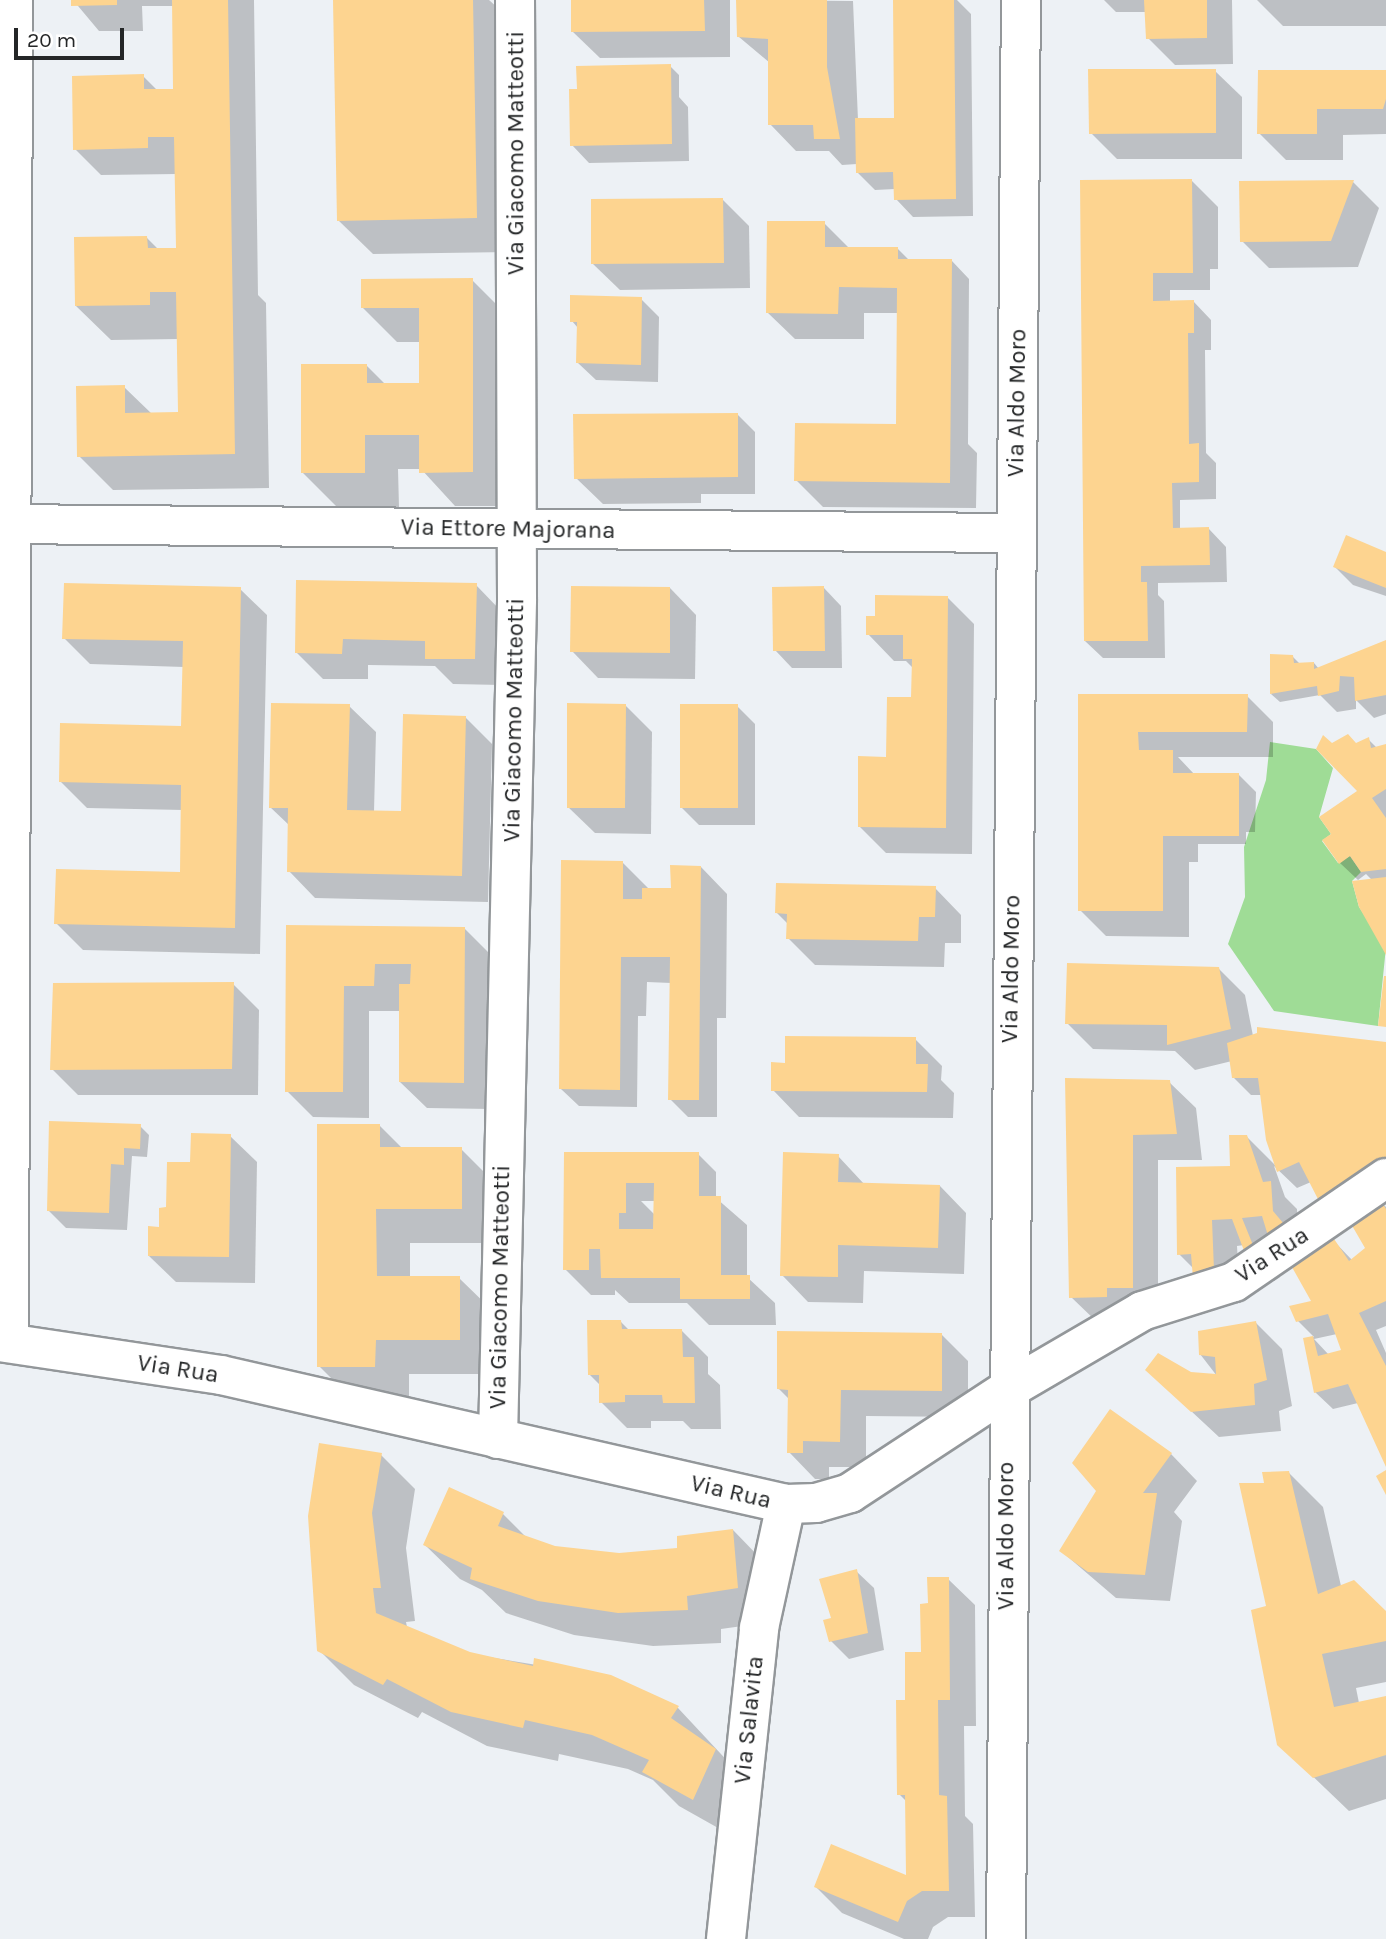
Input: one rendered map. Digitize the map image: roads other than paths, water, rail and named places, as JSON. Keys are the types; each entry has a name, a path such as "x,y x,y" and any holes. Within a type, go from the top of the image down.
{"street":[{"name":"Via Giacomo Matteotti","path":"498,1439 518,528 515,0"},
{"name":"Via Aldo Moro","path":"1006,1939 1007,1390 1021,0"},
{"path":"4,1343 8,21"},
{"name":"Via Ettore Majorana","path":"6,524 1015,533"},
{"name":"Via Rua","path":"4,1343 221,1375 786,1504 816,1503 850,1493 1007,1390 1142,1311 1234,1282 1386,1178"},
{"name":"Via Salavita","path":"726,1939 759,1628 786,1504"}]}
